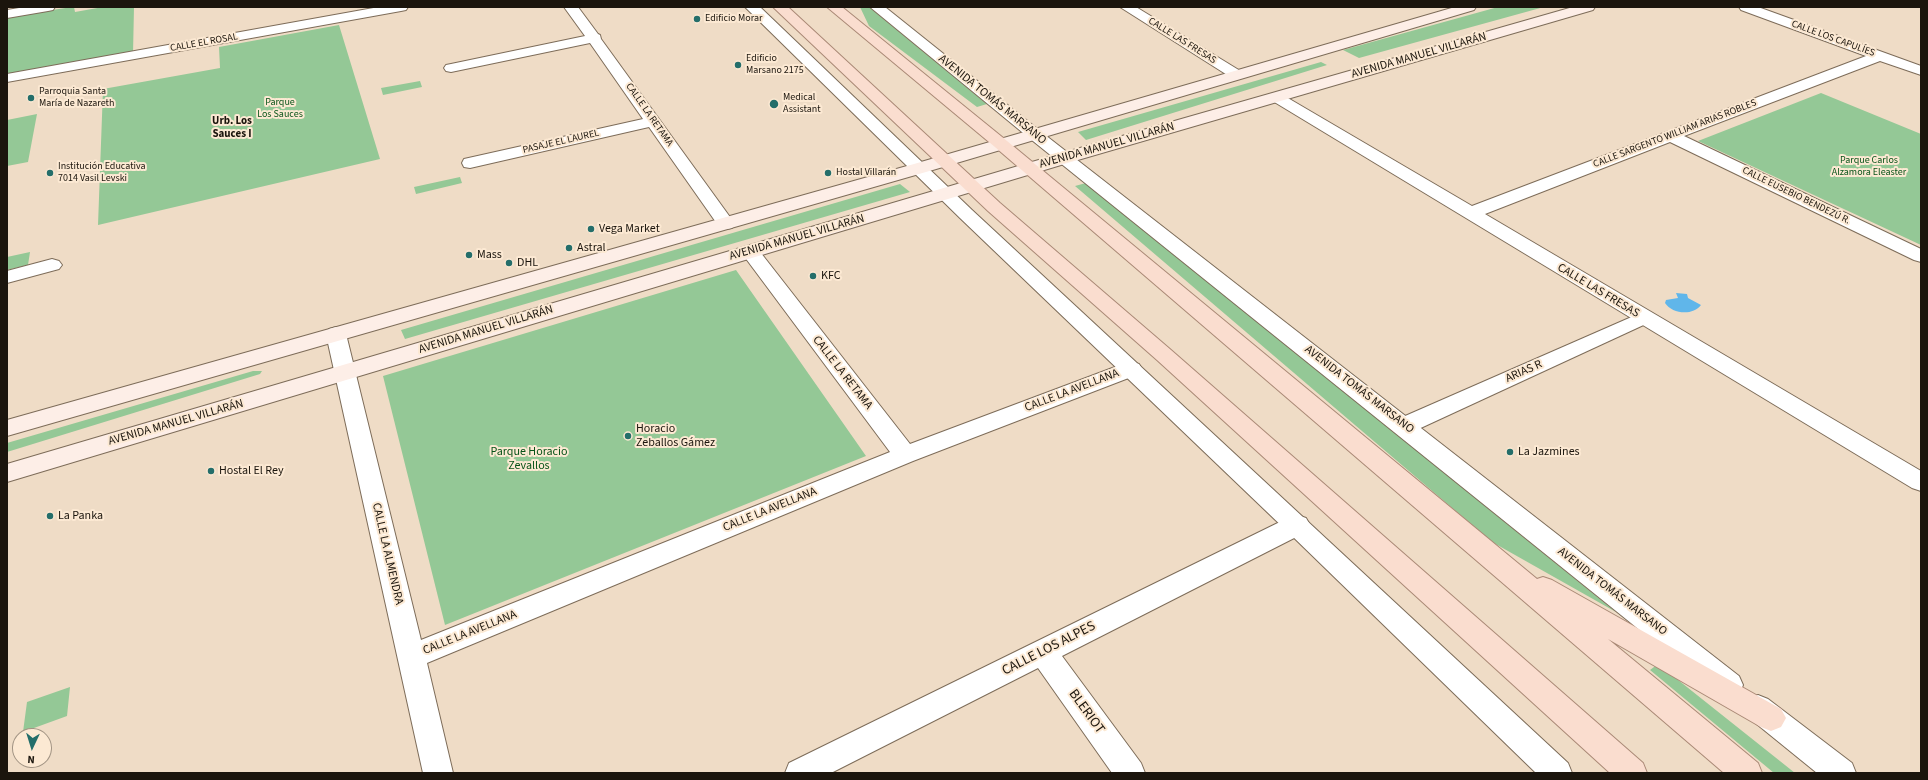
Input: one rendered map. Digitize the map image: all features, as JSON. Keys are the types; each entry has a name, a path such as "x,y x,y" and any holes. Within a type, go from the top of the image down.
{"main road":[{"path":"780,7 972,186 1632,773"},
{"path":"834,7 860,30 1001,144 1747,773"},
{"path":"850,7 860,30"},
{"path":"7,428 945,161 1469,7"},
{"name":"AVENIDA MANUEL VILLARÁN","path":"7,473 1065,158 1588,7"},
{"path":"1323,50 1362,72"},
{"path":"1497,562 1771,718"}],"street":[{"path":"7,14 48,7"},
{"name":"CALLE EL ROSAL","path":"7,78 401,7"},
{"name":"CALLE LA RETAMA","path":"571,7 595,38 726,224"},
{"path":"752,7 1556,773"},
{"name":"AVENIDA TOMÁS MARSANO","path":"877,7 1034,134 1841,773"},
{"name":"CALLE LAS FRESAS","path":"1127,7 1237,75"},
{"name":"CALLE LOS CAPULÍES","path":"1746,7 1921,71"},
{"path":"451,68 595,38"},
{"name":"CALLE SARGENTO WILLIAM ARIAS ROBLES","path":"1470,213 1879,56"},
{"name":"CALLE LAS FRESAS","path":"1276,97 1643,318 1921,482"},
{"name":"PASAJE EL LAUREL","path":"470,163 653,121"},
{"name":"CALLE EUSEBIO BENDEZÚ R.","path":"1670,136 1921,256"},
{"name":"CALLE LA RETAMA","path":"750,252 806,328 905,455"},
{"path":"7,277 52,265"},
{"name":"ARIAS R","path":"1404,426 1643,318"},
{"name":"CALLE LA ALMENDRA","path":"336,334 438,773"},
{"name":"CALLE LA AVELLANA","path":"411,657 905,455 1131,368"},
{"name":"CALLE LOS ALPES","path":"800,773 1297,525"},
{"name":"BLERIOT","path":"1043,652 1130,773"}],"green space":[{"path":"74,7 75,12 103,7 134,7 133,54 7,75 7,17"},
{"path":"860,7 869,7 987,104 977,107 869,26"},
{"path":"1498,7 1544,7 1359,58 1343,50"},
{"name":"Parque Los Sauces","path":"339,25 380,159 98,225 103,89 220,68 219,47"},
{"path":"1321,62 1327,65 1086,140 1078,132"},
{"path":"420,81 422,87 383,95 381,88"},
{"name":"Parque Carlos Alzamora Eleaster","path":"1821,93 1921,134 1921,245 1698,141"},
{"path":"37,114 28,162 7,166 7,120"},
{"path":"460,177 462,183 416,194 414,187"},
{"path":"1086,183 1616,612 1492,542 1075,186"},
{"path":"900,184 910,192 405,339 401,330"},
{"path":"30,252 28,265 7,270 7,257"},
{"name":"Parque Horacio Zevallos","path":"736,270 866,456 445,625 383,376"},
{"path":"253,371 262,371 260,374 7,452 7,443"},
{"path":"1658,664 1795,773 1774,773 1650,670"},
{"path":"70,687 67,716 34,728 24,728 27,702"}],"water":[{"path":"1676,293 1687,294 1688,298 1701,305 1697,309 1688,312 1672,310 1665,303 1666,300 1678,298"}],"place":[{"name":"Edificio Morar","path":"697,19"},
{"name":"Edificio Marsano 2175","path":"738,65"},
{"name":"Parroquia Santa María de Nazareth","path":"31,98"},
{"name":"Medical Assistant","path":"774,104"},
{"name":"Institución Educativa 7014 Vasil Levski","path":"50,173"},
{"name":"Hostal Villarán","path":"828,173"},
{"name":"Vega Market","path":"591,229"},
{"name":"Astral","path":"569,248"},
{"name":"Mass","path":"469,255"},
{"name":"DHL","path":"509,263"},
{"name":"KFC","path":"813,276"},
{"name":"Horacio Zeballos Gámez","path":"628,436"},
{"name":"La Jazmines","path":"1510,452"},
{"name":"Hostal El Rey","path":"211,471"},
{"name":"La Panka","path":"50,516"}],"district":[{"name":"Urb. Los Sauces I","path":"232,128"}]}
